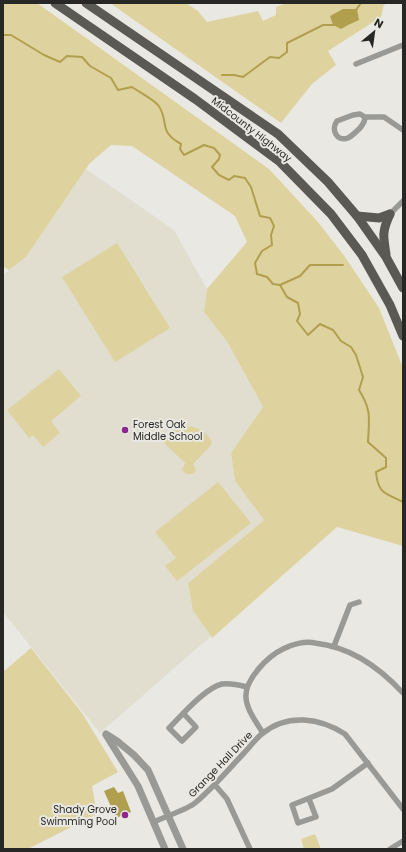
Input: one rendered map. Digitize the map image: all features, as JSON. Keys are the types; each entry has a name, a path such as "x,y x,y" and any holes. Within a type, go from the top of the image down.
{"main road":[{"name":"Midcounty Highway","path":"55,3 195,99 280,162 331,214 362,255 390,305 403,336"},
{"name":"Midcounty Highway","path":"86,3 278,134 328,182 357,216 386,257 403,288"},
{"path":"357,216 379,218 390,214"},
{"path":"386,257 383,237 390,214"}],"street":[{"path":"356,64 403,45"},
{"path":"365,117 364,123 351,136 342,138 337,137 335,134 335,124 340,119 360,114 365,117 384,117 403,130"},
{"path":"390,214 403,201"},
{"path":"334,646 350,605 359,602"},
{"path":"262,733 248,706 246,697 247,687 252,677 265,662 282,649 298,644 314,642 334,646 354,653 373,665 390,679 403,693"},
{"path":"184,714 196,726 182,741 169,728 205,693 214,687 224,684 247,687"},
{"name":"Grange Hall Drive","path":"154,822 194,805 215,785 262,733 291,720 320,722 333,726 345,734 403,809"},
{"path":"165,849 138,786 106,734 134,755 148,770 183,849"},
{"path":"310,799 316,817 298,823 292,805 332,789 368,763"},
{"path":"215,785 227,799 250,849"},
{"path":"390,849 403,841"}],"shaded area":[{"path":"3,3 37,3 269,169 318,222 345,257 379,308 403,368 403,546 337,527 212,638 193,611 188,583 264,520 235,481 231,453 263,407 228,343 204,312 207,289 247,242 235,216 132,146 111,145 90,163 26,257 9,270 3,266"},
{"path":"110,3 186,3 198,11 207,22 258,11 263,21 276,15 276,7 287,3 387,3 384,5 381,17 328,51 336,65 312,84 281,123"},
{"path":"343,9 357,9 359,20 341,29 333,25 330,16"},
{"name":"Forest Oak Middle School","path":"86,169 174,230 207,289 204,312 228,343 263,407 231,453 235,481 264,520 188,583 193,611 211,636 100,733 3,612 3,275 26,257"},
{"path":"117,243 170,328 115,362 62,277"},
{"path":"59,369 81,396 51,421 60,433 43,447 33,435 29,438 7,410"},
{"path":"183,426 192,427 204,432 212,442 211,445 193,464 196,470 193,474 186,474 182,470 185,463 165,444 171,433"},
{"path":"218,482 251,523 177,581 165,566 176,558 155,532"},
{"path":"31,648 82,713 118,772 92,786 97,814 28,849 3,849 3,672"},
{"path":"114,787 118,793 123,791 131,812 116,818 104,791"},
{"path":"315,834 321,849 304,849 301,839"}],"waterway":[{"path":"356,10 361,3"},
{"path":"222,75 243,77 270,57 279,58 287,52 287,43 323,25 334,25"},
{"path":"3,35 11,35 44,55 60,62 67,56 82,57 90,66 111,78 118,90 132,87 156,103 163,116 166,130 169,135 181,144 180,149 184,155 204,145 214,148 220,155 219,159 212,167 219,175 229,180 234,176 245,178 251,187 260,216 270,218 274,226 271,235 272,245 262,251 255,263 257,274 267,277 273,284 280,285 287,297 298,303 300,314 297,321 308,335 320,324 333,330 341,341 351,347 356,355 363,377 359,390 368,409 368,442 386,458 386,467 376,472 379,485 384,492 403,502"},
{"path":"280,285 300,276 310,265 343,265"}],"place":[{"name":"Forest Oak Middle School","path":"125,430"},
{"name":"Shady Grove Swimming Pool","path":"125,815"}]}
